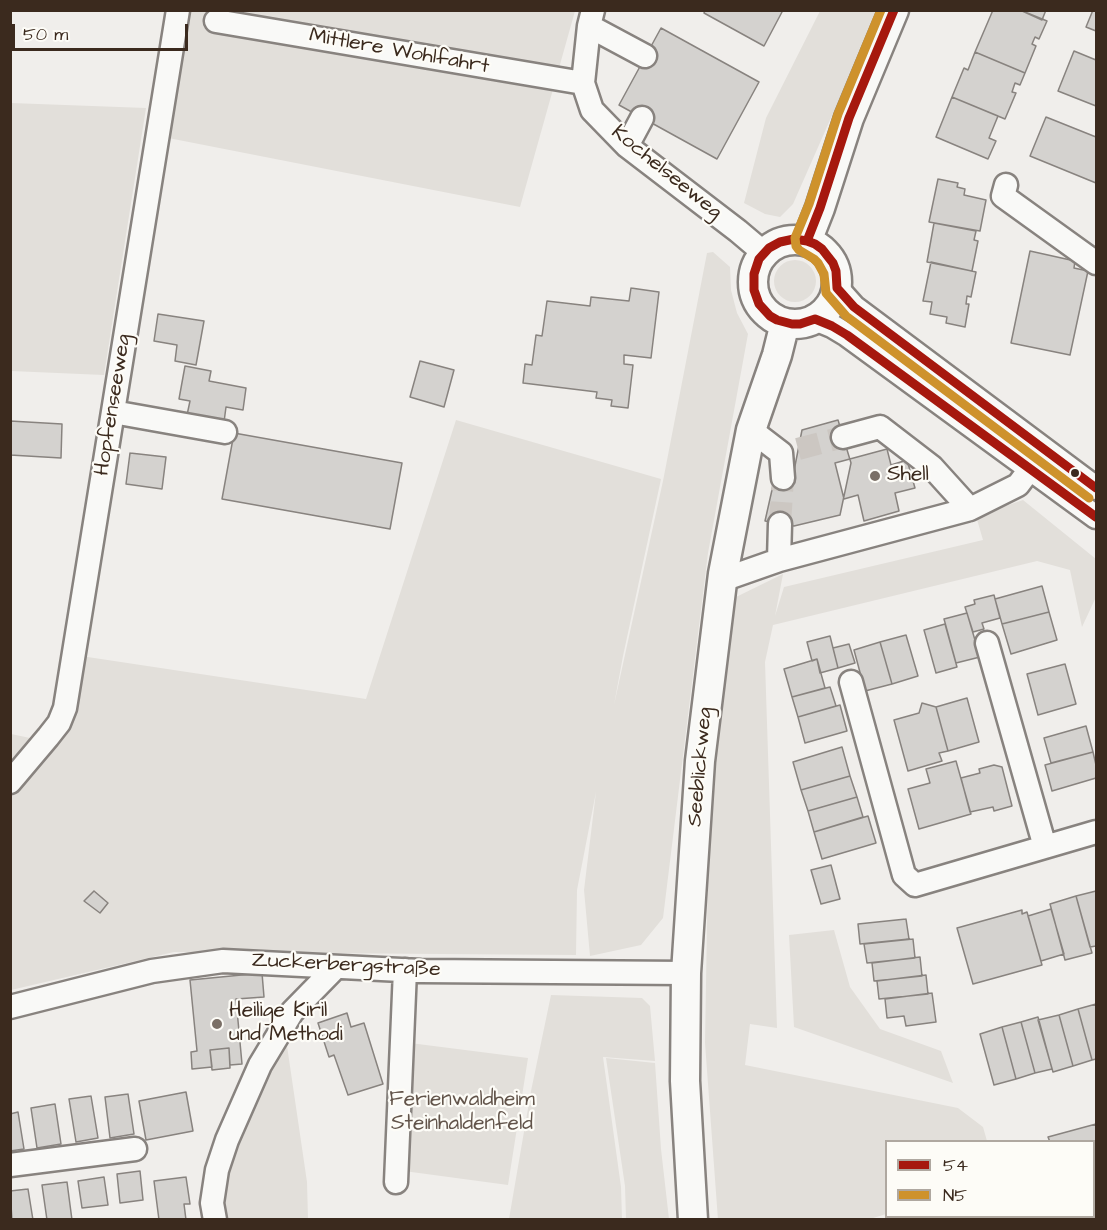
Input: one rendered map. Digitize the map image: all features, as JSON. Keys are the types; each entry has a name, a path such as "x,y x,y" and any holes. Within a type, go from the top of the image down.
{"main road":[{"path":"807,241 849,118 894,10"},
{"path":"794,239 807,241 822,249 833,263 836,271 835,296 827,309 815,319 800,324 777,320 764,310 756,297 754,274 759,260 764,253 780,242 794,239"},
{"name":"Seeblickweg","path":"693,1220 685,1081 686,973 700,761 722,580 752,430 777,355 784,322"}],"street":[{"name":"Hopfenseeweg","path":"10,782 48,737 65,708 178,10"},
{"path":"591,18 645,56"},
{"name":"Kochelseeweg","path":"591,18 583,83 592,110 627,146 764,253"},
{"name":"Mittlere Wohlfahrt","path":"216,21 583,83"},
{"path":"627,146 642,118"},
{"path":"1006,185 1003,196 1096,263"},
{"path":"837,288 854,307 1096,488"},
{"path":"815,319 847,335 1096,517"},
{"path":"113,412 225,432"},
{"path":"843,437 880,427 932,467 970,509"},
{"path":"752,430 790,451 783,478"},
{"path":"722,580 779,560 970,509 1018,485 1030,469"},
{"path":"779,560 780,524"},
{"path":"987,643 1045,847"},
{"path":"851,682 904,875 915,885 1096,832"},
{"name":"Zuckerbergstraße","path":"10,1007 152,971 223,961 405,970 686,973"},
{"path":"215,1220 212,1203 217,1170 227,1140 260,1065 292,1012 336,966"},
{"path":"396,1182 405,970"},
{"path":"10,1165 135,1149"}],"green space":[{"path":"167,11 575,11 520,207 148,134"},
{"path":"820,11 878,11 793,204 780,217 765,214 744,203 766,118"},
{"path":"11,103 146,108 104,375 11,371"},
{"path":"713,252 730,267 731,290 737,313 748,334 708,553 663,918 641,945 590,956 584,890 596,792 577,890 576,955 174,952 11,990 11,795 57,741 81,656 366,699 456,420 661,479 614,705 663,481 707,253"},
{"path":"795,260 810,266 816,281 810,296 795,302 780,296 774,281 780,266"},
{"path":"865,326 1096,497 1096,505 861,332"},
{"path":"1023,500 1096,559 1096,597 1082,627 1070,570 1037,561 773,625 765,662 777,1028 750,1024 745,1065 958,1108 983,1127 987,1140 885,1140 885,1214 870,1219 718,1220 705,1043 709,805 736,597 783,574 775,616 784,587 983,540 976,516"},
{"path":"10,734 30,738 11,760"},
{"path":"834,930 850,987 880,1029 941,1051 953,1083 794,1027 789,935"},
{"path":"551,995 642,998 650,1006 655,1061 603,1057 621,1187 622,1219 509,1219 531,1091"},
{"path":"286,1039 307,1182 308,1219 223,1219 221,1198 246,1114"},
{"name":"Ferienwaldheim Steinhaldenfeld","path":"410,1043 528,1058 508,1185 404,1171"},
{"path":"606,1058 655,1063 669,1219 626,1219 625,1186"},
{"path":"916,1218 1009,1219 917,1220"}],"building":[{"path":"705,10 779,10 782,12 764,46 704,13"},
{"path":"993,10 1020,10 1047,21 1039,39 1035,37 1032,44 1036,46 1025,73 975,52"},
{"path":"1020,10 1046,10 1042,20"},
{"path":"1093,10 1096,10 1096,31 1086,27"},
{"path":"661,28 759,82 717,159 619,105"},
{"path":"1074,51 1096,60 1096,106 1058,91"},
{"path":"975,52 1025,73 1020,85 1015,83 1012,92 1016,93 1005,119 952,97 964,68 968,70"},
{"path":"952,97 998,116 989,138 996,141 988,159 936,137"},
{"path":"1046,117 1096,137 1096,183 1030,156"},
{"path":"938,179 958,183 957,187 965,189 964,195 986,200 980,231 929,222"},
{"path":"934,223 976,231 974,240 978,241 972,271 927,262"},
{"path":"1030,251 1075,261 1074,268 1088,271 1070,355 1011,343"},
{"path":"931,262 976,272 971,297 967,296 966,304 969,304 965,327 946,323 947,317 930,314 932,302 923,301"},
{"path":"631,288 659,292 651,358 624,355 624,364 633,365 628,408 611,406 612,400 596,398 597,392 523,383 525,364 532,365 536,335 542,336 547,301 590,306 591,297 629,301"},
{"path":"158,314 204,321 196,365 175,361 177,345 154,341"},
{"path":"420,361 454,370 444,407 410,397"},
{"path":"185,366 211,371 209,381 246,388 243,410 226,407 224,422 187,415 190,401 179,399"},
{"path":"838,420 851,463 840,515 794,526 765,521 774,481 793,476 802,430"},
{"path":"10,421 62,424 61,458 10,455"},
{"path":"234,433 402,463 390,529 222,499"},
{"name":"Shell","path":"887,449 891,465 907,460 915,488 895,493 899,511 864,521 858,495 844,499 835,463"},
{"path":"130,453 166,457 162,489 126,484"},
{"path":"1042,586 1049,612 1002,624 995,599"},
{"path":"994,595 1000,618 982,623 984,629 973,632 965,607 975,604 974,600"},
{"path":"1049,612 1057,640 1011,654 1002,624"},
{"path":"967,613 980,657 956,663 944,619"},
{"path":"945,624 957,667 936,673 924,630"},
{"path":"906,635 918,676 892,684 880,642"},
{"path":"830,636 838,668 820,673 817,659 812,661 807,642"},
{"path":"880,642 892,684 865,691 854,650"},
{"path":"849,644 855,663 838,668 833,648"},
{"path":"817,659 825,688 792,697 784,669"},
{"path":"1065,664 1076,704 1038,715 1027,674"},
{"path":"830,687 836,706 798,717 792,697"},
{"path":"967,698 979,742 948,751 936,707"},
{"path":"922,703 936,707 948,751 939,753 942,761 908,771 894,720 919,713"},
{"path":"840,705 847,731 805,743 798,717"},
{"path":"1086,726 1093,752 1051,763 1044,738"},
{"path":"842,747 850,776 801,790 793,762"},
{"path":"1093,752 1096,778 1052,791 1045,765"},
{"path":"956,761 971,814 919,829 908,789 930,783 926,769"},
{"path":"994,765 1002,767 1012,806 994,811 993,807 970,812 961,778 980,773 979,769"},
{"path":"850,776 857,797 808,811 801,790"},
{"path":"857,797 863,817 814,832 808,811"},
{"path":"868,816 876,843 822,859 814,832"},
{"path":"831,865 840,899 821,904 811,870"},
{"path":"94,891 108,903 100,913 84,901"},
{"path":"1096,891 1096,946 1090,947 1076,896"},
{"path":"1076,896 1092,953 1065,960 1050,904"},
{"path":"1051,909 1064,954 1041,961 1028,916"},
{"path":"1022,910 1022,914 1027,912 1042,965 973,984 957,928"},
{"path":"906,919 909,939 860,944 858,924"},
{"path":"913,939 915,958 867,963 864,944"},
{"path":"920,957 922,976 874,981 872,963"},
{"name":"Heilige Kiril und Methodi","path":"262,973 264,997 236,999 242,1064 230,1065 229,1048 210,1050 212,1067 192,1069 191,1052 197,1051 190,980"},
{"path":"926,975 928,994 879,999 877,981"},
{"path":"932,993 936,1022 906,1026 904,1016 887,1018 885,999"},
{"path":"1096,1004 1096,1059 1092,1060 1078,1009"},
{"path":"1078,1009 1092,1060 1073,1066 1059,1015"},
{"path":"347,1013 351,1027 364,1023 383,1084 348,1095 334,1055 329,1057 318,1023"},
{"path":"1059,1015 1073,1066 1053,1072 1038,1020"},
{"path":"1038,1017 1052,1069 1035,1073 1021,1022"},
{"path":"1021,1022 1035,1073 1016,1079 1002,1027"},
{"path":"1002,1027 1016,1079 994,1085 980,1034"},
{"path":"229,1048 230,1068 212,1070 210,1050"},
{"path":"186,1092 193,1131 146,1140 139,1101"},
{"path":"128,1094 134,1134 110,1138 105,1097"},
{"path":"91,1096 98,1138 76,1142 69,1099"},
{"path":"55,1104 61,1144 37,1148 31,1108"},
{"path":"18,1112 24,1149 10,1151 10,1114"},
{"path":"1096,1124 1096,1180 1095,1140 1049,1140 1048,1137"},
{"path":"140,1171 143,1200 120,1203 117,1174"},
{"path":"104,1177 108,1205 82,1208 78,1181"},
{"path":"186,1177 190,1204 184,1204 186,1220 159,1220 154,1181"},
{"path":"67,1182 72,1220 47,1220 42,1185"},
{"path":"28,1189 33,1220 12,1220 10,1191"},
{"path":"1095,1216 1096,1220 1080,1220 1095,1218"}],"tunnel":[{"path":"798,449 843,437"},
{"path":"780,524 783,478"}],"transit line":[{"name":"N5","path":"881,10 838,114 809,204 795,238 796,246 818,263 824,274 826,293 846,316 1089,498"},
{"name":"54","path":"807,241 849,118 894,10"},
{"name":"54","path":"1096,488 854,307 837,288 833,263 815,244 794,239 780,242 769,248 759,259 754,274 754,290 759,304 770,316 792,324 815,319 847,335 1096,517"}],"place":[{"name":"Shell","path":"875,476"},
{"name":"Heilige Kiril und Methodi","path":"217,1024"}]}
